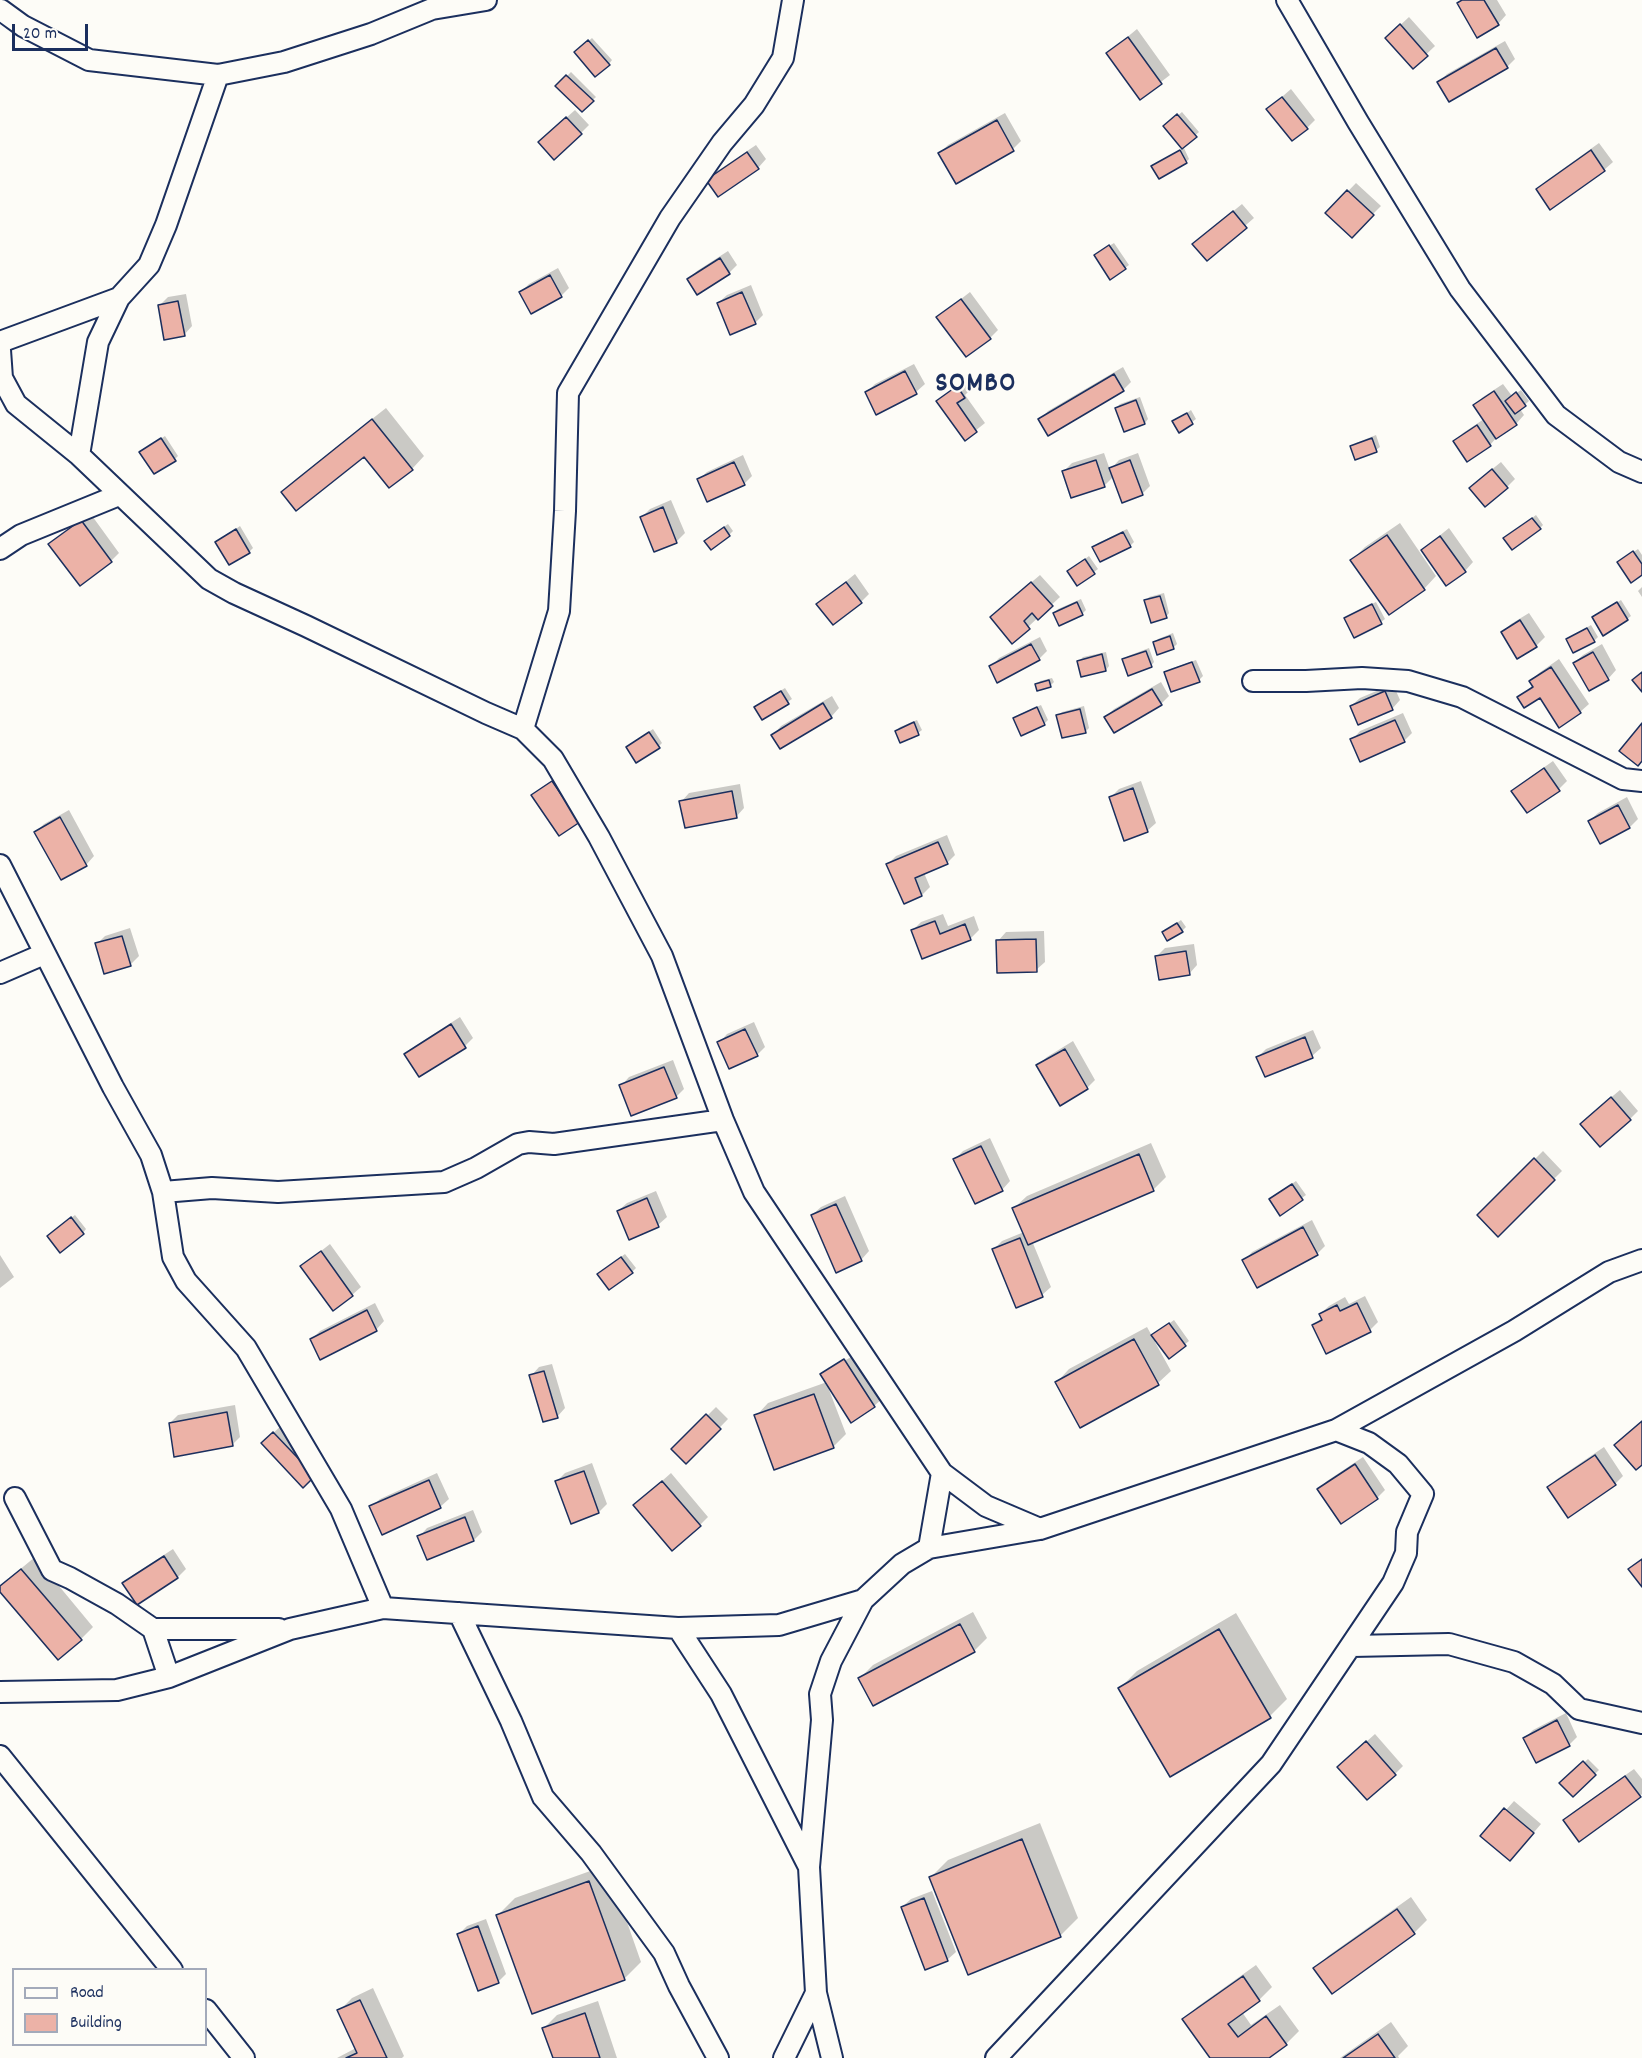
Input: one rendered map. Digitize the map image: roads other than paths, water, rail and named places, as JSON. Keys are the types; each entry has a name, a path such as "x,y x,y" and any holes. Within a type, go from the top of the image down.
{"street":[{"path":"6,6 23,26 89,60 218,75 284,63 371,34 432,9 486,0"},
{"path":"523,729 559,611 565,511 568,393 670,218 722,143 754,105 783,58 793,0"},
{"path":"1287,0 1460,289 1556,414 1619,462 1642,472"},
{"path":"79,455 98,342 119,298 148,265 166,225 218,75"},
{"path":"0,342 119,298"},
{"path":"0,350 2,378 16,404 79,455 209,579 234,593 523,729 553,759 599,837 662,956 723,1120 754,1192 942,1473 986,1506 1040,1529"},
{"path":"0,549 21,535 119,495"},
{"path":"1253,681 1362,678 1408,681 1462,696 1623,779 1642,781"},
{"path":"0,865 113,1087 152,1155 163,1192 173,1257 177,1265 186,1281 246,1348 341,1509 383,1608"},
{"path":"0,974 44,954"},
{"path":"163,1192 212,1188 278,1192 444,1182 476,1168 518,1144 529,1142 555,1144 723,1120"},
{"path":"832,2058 816,1993 809,1867 822,1720 820,1694 831,1662 863,1600 902,1564 928,1548 1040,1529 1336,1430 1514,1331 1609,1272 1642,1260"},
{"path":"996,2058 1271,1764 1393,1583 1406,1553 1407,1532 1423,1494 1398,1464 1369,1443 1336,1430"},
{"path":"928,1548 942,1473"},
{"path":"15,1498 51,1570 117,1604 153,1629 290,1629"},
{"path":"0,1692 117,1690 169,1677 290,1629 383,1608 678,1629 779,1625 863,1600"},
{"path":"459,1613 511,1722 543,1797 591,1853 664,1953 718,2058"},
{"path":"153,1629 169,1677"},
{"path":"678,1629 721,1694 809,1867"},
{"path":"1352,1646 1449,1644 1514,1662 1553,1684 1579,1709 1642,1723"},
{"path":"0,1756 170,1968"},
{"path":"784,2058 816,1993"},
{"path":"207,2011 244,2058"}],"district":[{"name":"SOMBO","path":"976,386"}]}
